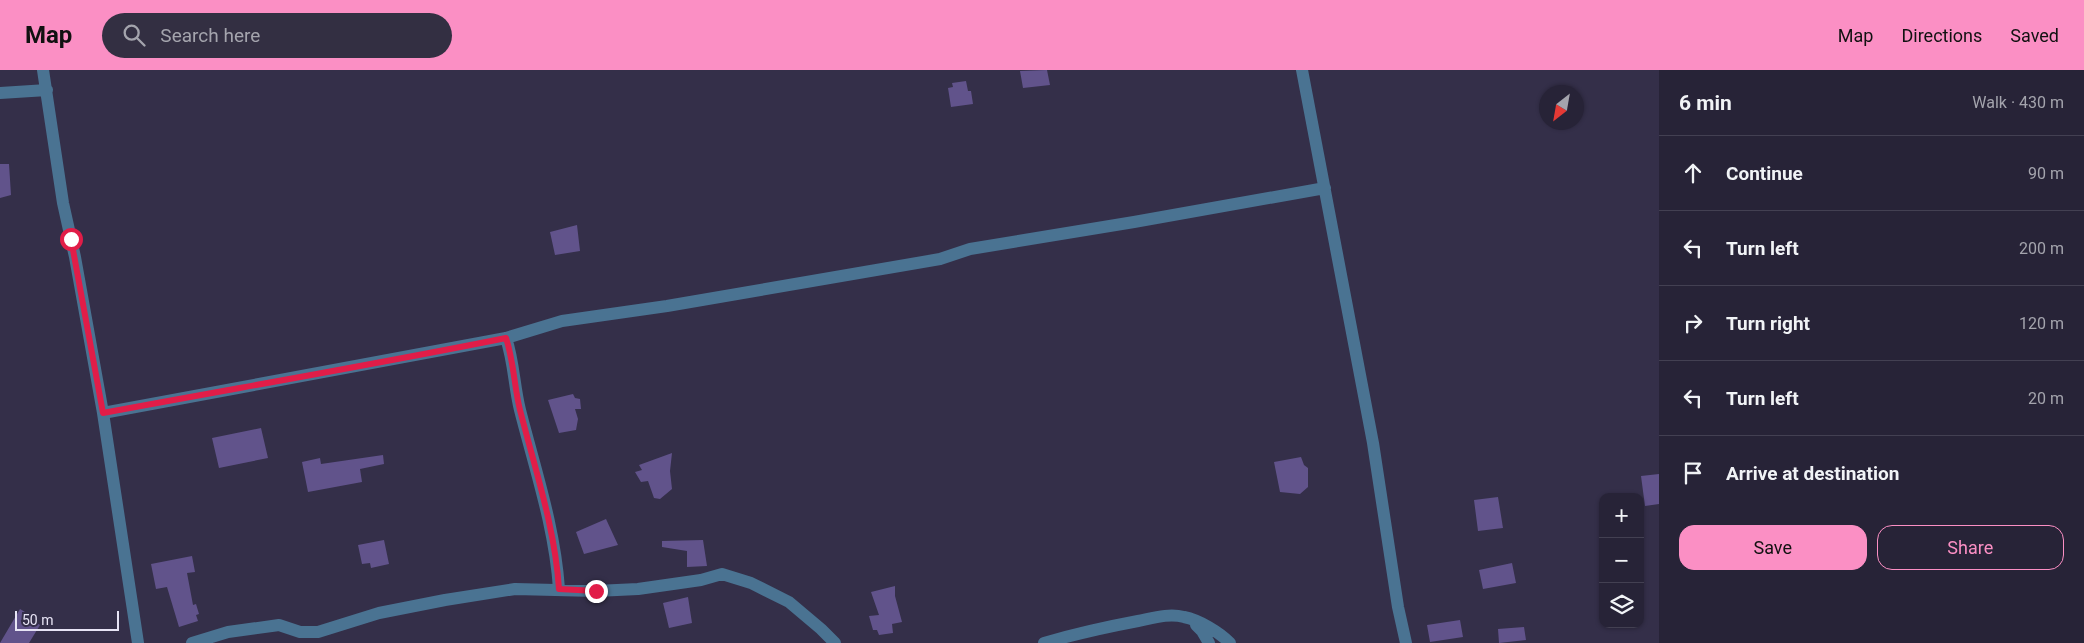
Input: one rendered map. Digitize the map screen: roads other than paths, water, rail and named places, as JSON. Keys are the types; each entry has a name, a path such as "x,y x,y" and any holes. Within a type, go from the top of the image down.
{"street":[{"path":"44,70 63,203 75,256 103,413 138,643"},
{"path":"1302,70 1373,443 1398,607 1406,643"},
{"path":"0,93 47,90"},
{"path":"103,413 506,338 562,321 676,305 940,258 970,249 1325,188"},
{"path":"506,338 512,357 519,408 557,557 559,589"},
{"path":"192,643 228,632 279,625 300,632 318,632 379,613 444,600 515,589 596,591 638,589 701,580 722,574 752,583 789,602 821,629 834,643"},
{"path":"1044,643 1086,631 1161,616 1184,616 1223,636 1230,643"},
{"path":"1184,616 1202,631 1209,643"}]}
